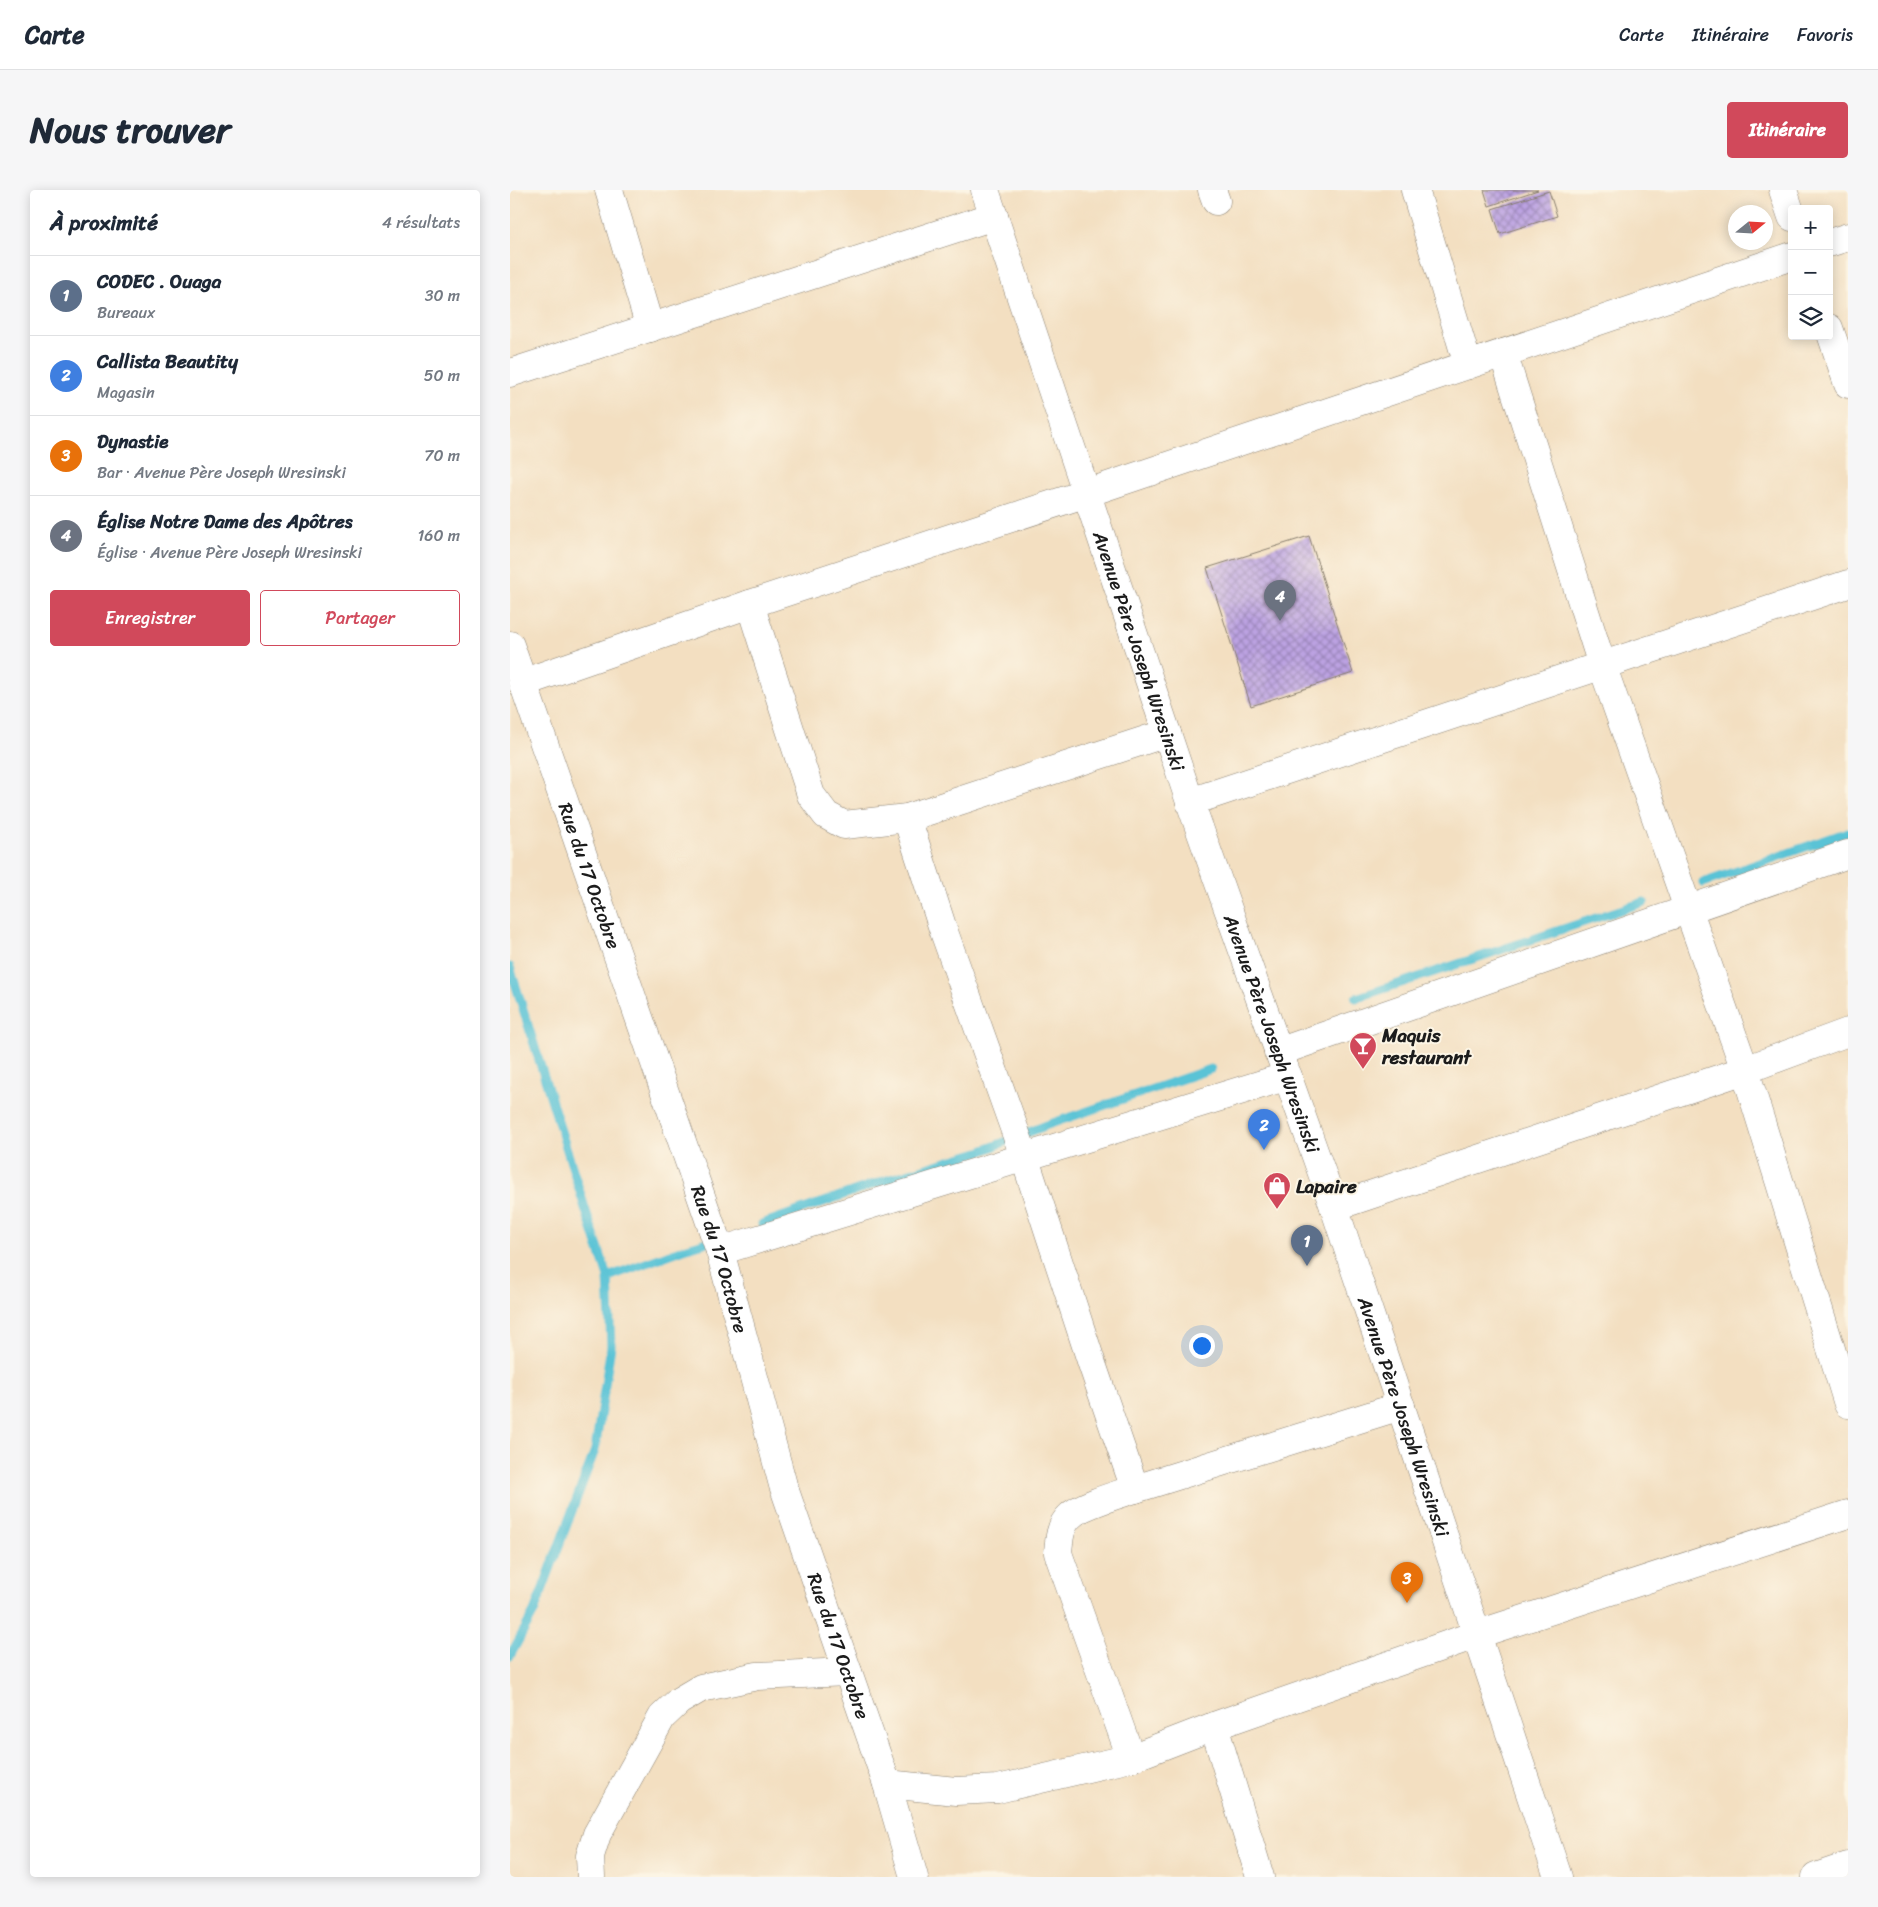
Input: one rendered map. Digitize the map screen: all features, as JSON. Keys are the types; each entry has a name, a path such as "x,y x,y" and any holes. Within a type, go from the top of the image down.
{"street":[{"path":"609,190 650,328"},
{"name":"Avenue Père Joseph Wresinski","path":"985,190 1190,802 1334,1207 1558,1877"},
{"path":"1415,190 1468,365"},
{"path":"1783,190 1788,205"},
{"path":"510,373 994,216"},
{"path":"1833,242 1848,237"},
{"path":"522,683 750,604 1788,257"},
{"path":"1833,340 1848,384"},
{"path":"1503,353 1602,665 1745,1070 1848,1404"},
{"path":"1190,802 1848,584"},
{"path":"750,604 811,795 826,815 844,825 907,818 1167,733"},
{"name":"Rue du 17 Octobre","path":"510,645 720,1250 783,1485 887,1784 914,1877"},
{"path":"907,818 943,929 1024,1156 1092,1364 1136,1489"},
{"path":"720,1250 1024,1156 1283,1064 1689,908 1848,854"},
{"path":"1334,1207 1745,1070 1848,1032"},
{"path":"1131,1758 1058,1552 1059,1537 1065,1522 1071,1514 1092,1504 1136,1489 1401,1406"},
{"path":"887,1784 956,1791 998,1789 1131,1758 1214,1726 1478,1634 1848,1514"},
{"path":"591,1877 590,1856 597,1834 662,1717 679,1701 701,1688 757,1676 848,1672"},
{"path":"1214,1726 1260,1877"},
{"path":"1816,1877 1848,1866"}],"building":[{"path":"1484,190 1538,190 1489,206"},
{"path":"1549,191 1557,216 1500,234 1492,209"},
{"path":"1309,536 1353,673 1251,706 1207,568"}],"waterway":[{"path":"1703,883 1848,832"},
{"path":"1356,998 1644,902"},
{"path":"510,967 608,1277 611,1346 595,1450 534,1612 510,1656"},
{"path":"762,1224 871,1185 982,1151 1047,1125 1211,1069"},
{"path":"608,1277 714,1240"}],"place":[{"name":"Église Notre Dame des Apôtres","path":"1280,621"},
{"name":"Maquis restaurant","path":"1363,1070"},
{"name":"Callista Beautity","path":"1264,1150"},
{"name":"Lapaire","path":"1277,1210"},
{"name":"CODEC . Ouaga","path":"1307,1266"},
{"name":"Dynastie","path":"1407,1603"}]}
